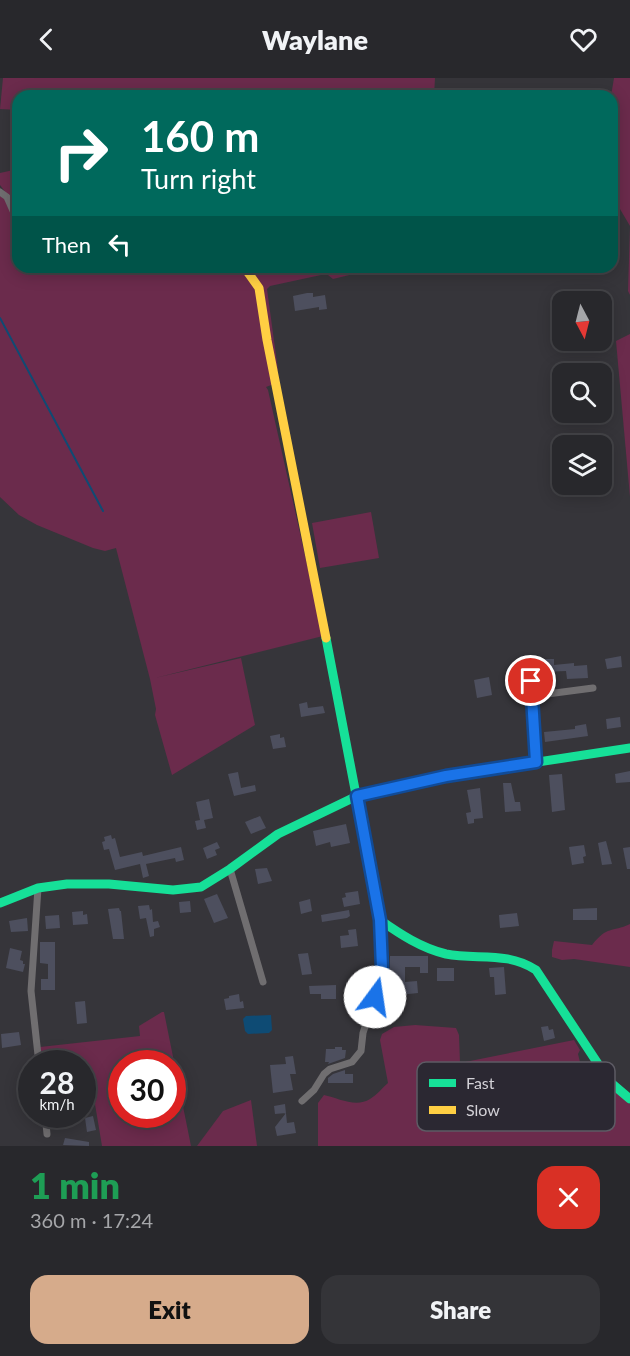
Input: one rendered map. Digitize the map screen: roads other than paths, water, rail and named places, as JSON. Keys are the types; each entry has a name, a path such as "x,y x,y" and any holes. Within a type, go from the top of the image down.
{"street":[{"path":"0,192 7,197 12,208"},
{"path":"248,273 259,288 269,352 380,920 382,968 363,1033 361,1051 352,1062 330,1069 324,1074 314,1090 302,1101"},
{"path":"531,681 536,762"},
{"path":"532,696 594,688"},
{"path":"0,903 38,888 67,884 110,884 173,890 201,887 278,834 357,796 446,776 630,748"},
{"path":"230,869 263,982"},
{"path":"37,1050 31,990 38,888"},
{"path":"380,920 428,949 454,955 498,955 521,960 528,964 536,970 597,1062"},
{"path":"615,1086 630,1099"},
{"path":"46,1128 47,1134"}],"water":[{"path":"271,1015 272,1030 269,1033 248,1034 245,1031 243,1019 246,1016"}],"waterway":[{"path":"0,318 103,511"}]}
